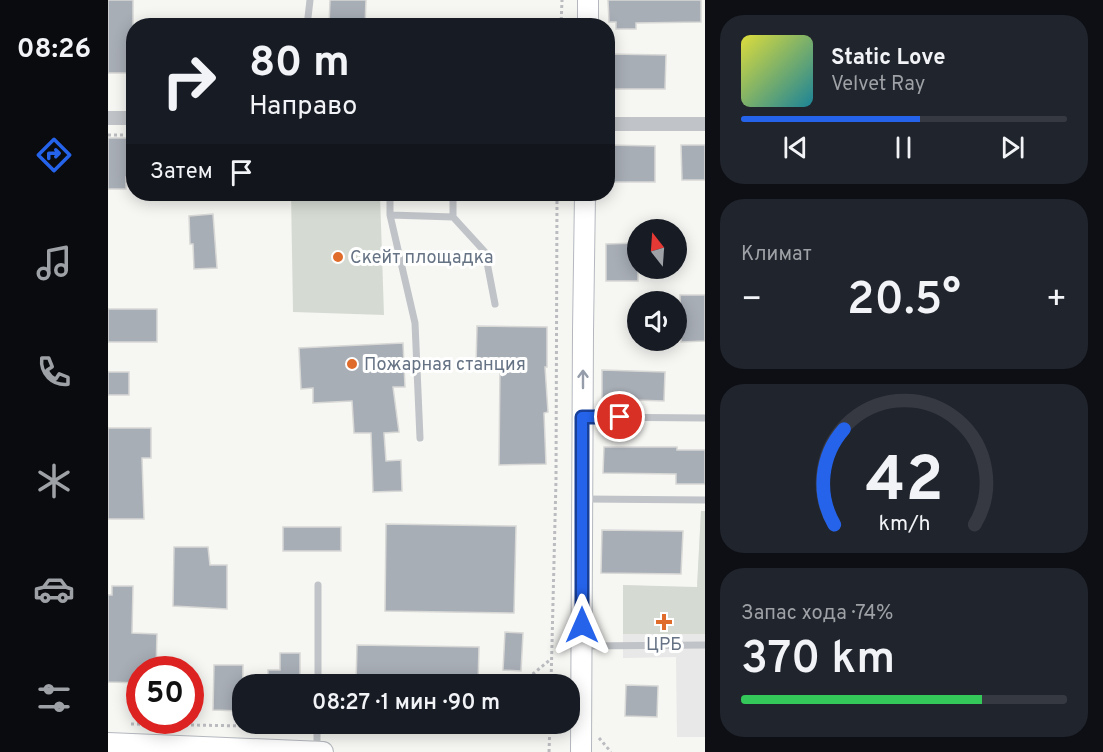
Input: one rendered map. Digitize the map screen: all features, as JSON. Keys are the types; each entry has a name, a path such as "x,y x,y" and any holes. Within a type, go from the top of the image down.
{"main road":[{"path":"588,0 588,18"},
{"path":"581,752 585,201"},
{"path":"108,743 323,752"}],"street":[{"path":"108,118 126,118"},
{"path":"615,124 705,124"}],"lane":[{"path":"308,18 310,0"},
{"path":"390,201 390,215 415,323 420,438"},
{"path":"453,201 453,217 485,252 495,304"},
{"path":"390,215 453,217"},
{"path":"582,417 705,418"},
{"path":"582,499 705,500"},
{"path":"318,585 318,674"},
{"path":"582,646 705,645"},
{"path":"317,734 317,752"}],"path":[{"path":"561,18 562,0"},
{"path":"108,135 126,135"},
{"path":"551,674 556,469 557,201"},
{"path":"533,674 551,659"},
{"path":"549,752 550,734"}],"shaded area":[{"path":"291,201 380,201 384,315 293,312"},
{"name":"ЦРБ","path":"701,511 705,511 705,737 677,737 676,657 623,658 623,585 697,588"},
{"path":"701,511 705,511 705,634 623,634 623,585 697,587"}],"building":[{"path":"108,0 133,0 133,18 126,18 126,73 108,73"},
{"path":"330,0 366,0 365,18 329,18"},
{"path":"608,0 701,0 701,22 636,23 636,29 616,29 615,18 609,18"},
{"path":"615,54 666,55 665,89 615,89"},
{"path":"108,138 126,138 126,189 108,189"},
{"path":"615,145 655,146 655,182 615,182"},
{"path":"681,145 705,145 705,180 682,180"},
{"path":"213,214 217,268 194,269 189,216"},
{"path":"627,243 627,279 638,279 638,281 606,281 606,244"},
{"path":"687,295 705,295 705,341 687,342"},
{"path":"108,309 157,309 157,342 108,342"},
{"path":"477,326 547,327 547,367 545,367 548,412 544,413 546,464 499,465 500,366 476,366"},
{"path":"403,343 405,387 393,387 399,432 384,433 386,461 401,460 402,491 373,492 371,433 354,433 352,401 313,403 313,388 301,389 299,348"},
{"path":"602,370 665,372 664,401 602,399"},
{"path":"108,372 129,372 129,395 108,395"},
{"path":"108,428 151,428 151,458 142,458 144,519 108,519"},
{"path":"604,447 677,447 677,450 705,450 705,484 676,484 676,474 603,473"},
{"path":"386,524 516,526 514,613 385,611"},
{"path":"283,527 341,527 341,551 283,551"},
{"path":"602,530 683,531 681,574 601,573"},
{"path":"174,547 208,547 210,565 227,565 227,609 173,606"},
{"path":"112,586 133,586 132,633 157,634 156,656 126,656 126,683 108,682 108,595 112,595"},
{"path":"505,632 523,633 521,671 503,670"},
{"path":"357,645 479,647 478,674 356,674"},
{"path":"280,653 300,653 300,674 268,674 268,670 280,670"},
{"path":"214,665 243,665 243,674 232,674 232,711 213,710"},
{"path":"626,685 658,686 657,717 625,716"}],"place":[{"name":"Скейт площадка","path":"338,257"},
{"name":"Пожарная станция","path":"352,364"},
{"name":"ЦРБ","path":"664,622"}],"route":[{"path":"582,625 582,417 620,417"}]}
